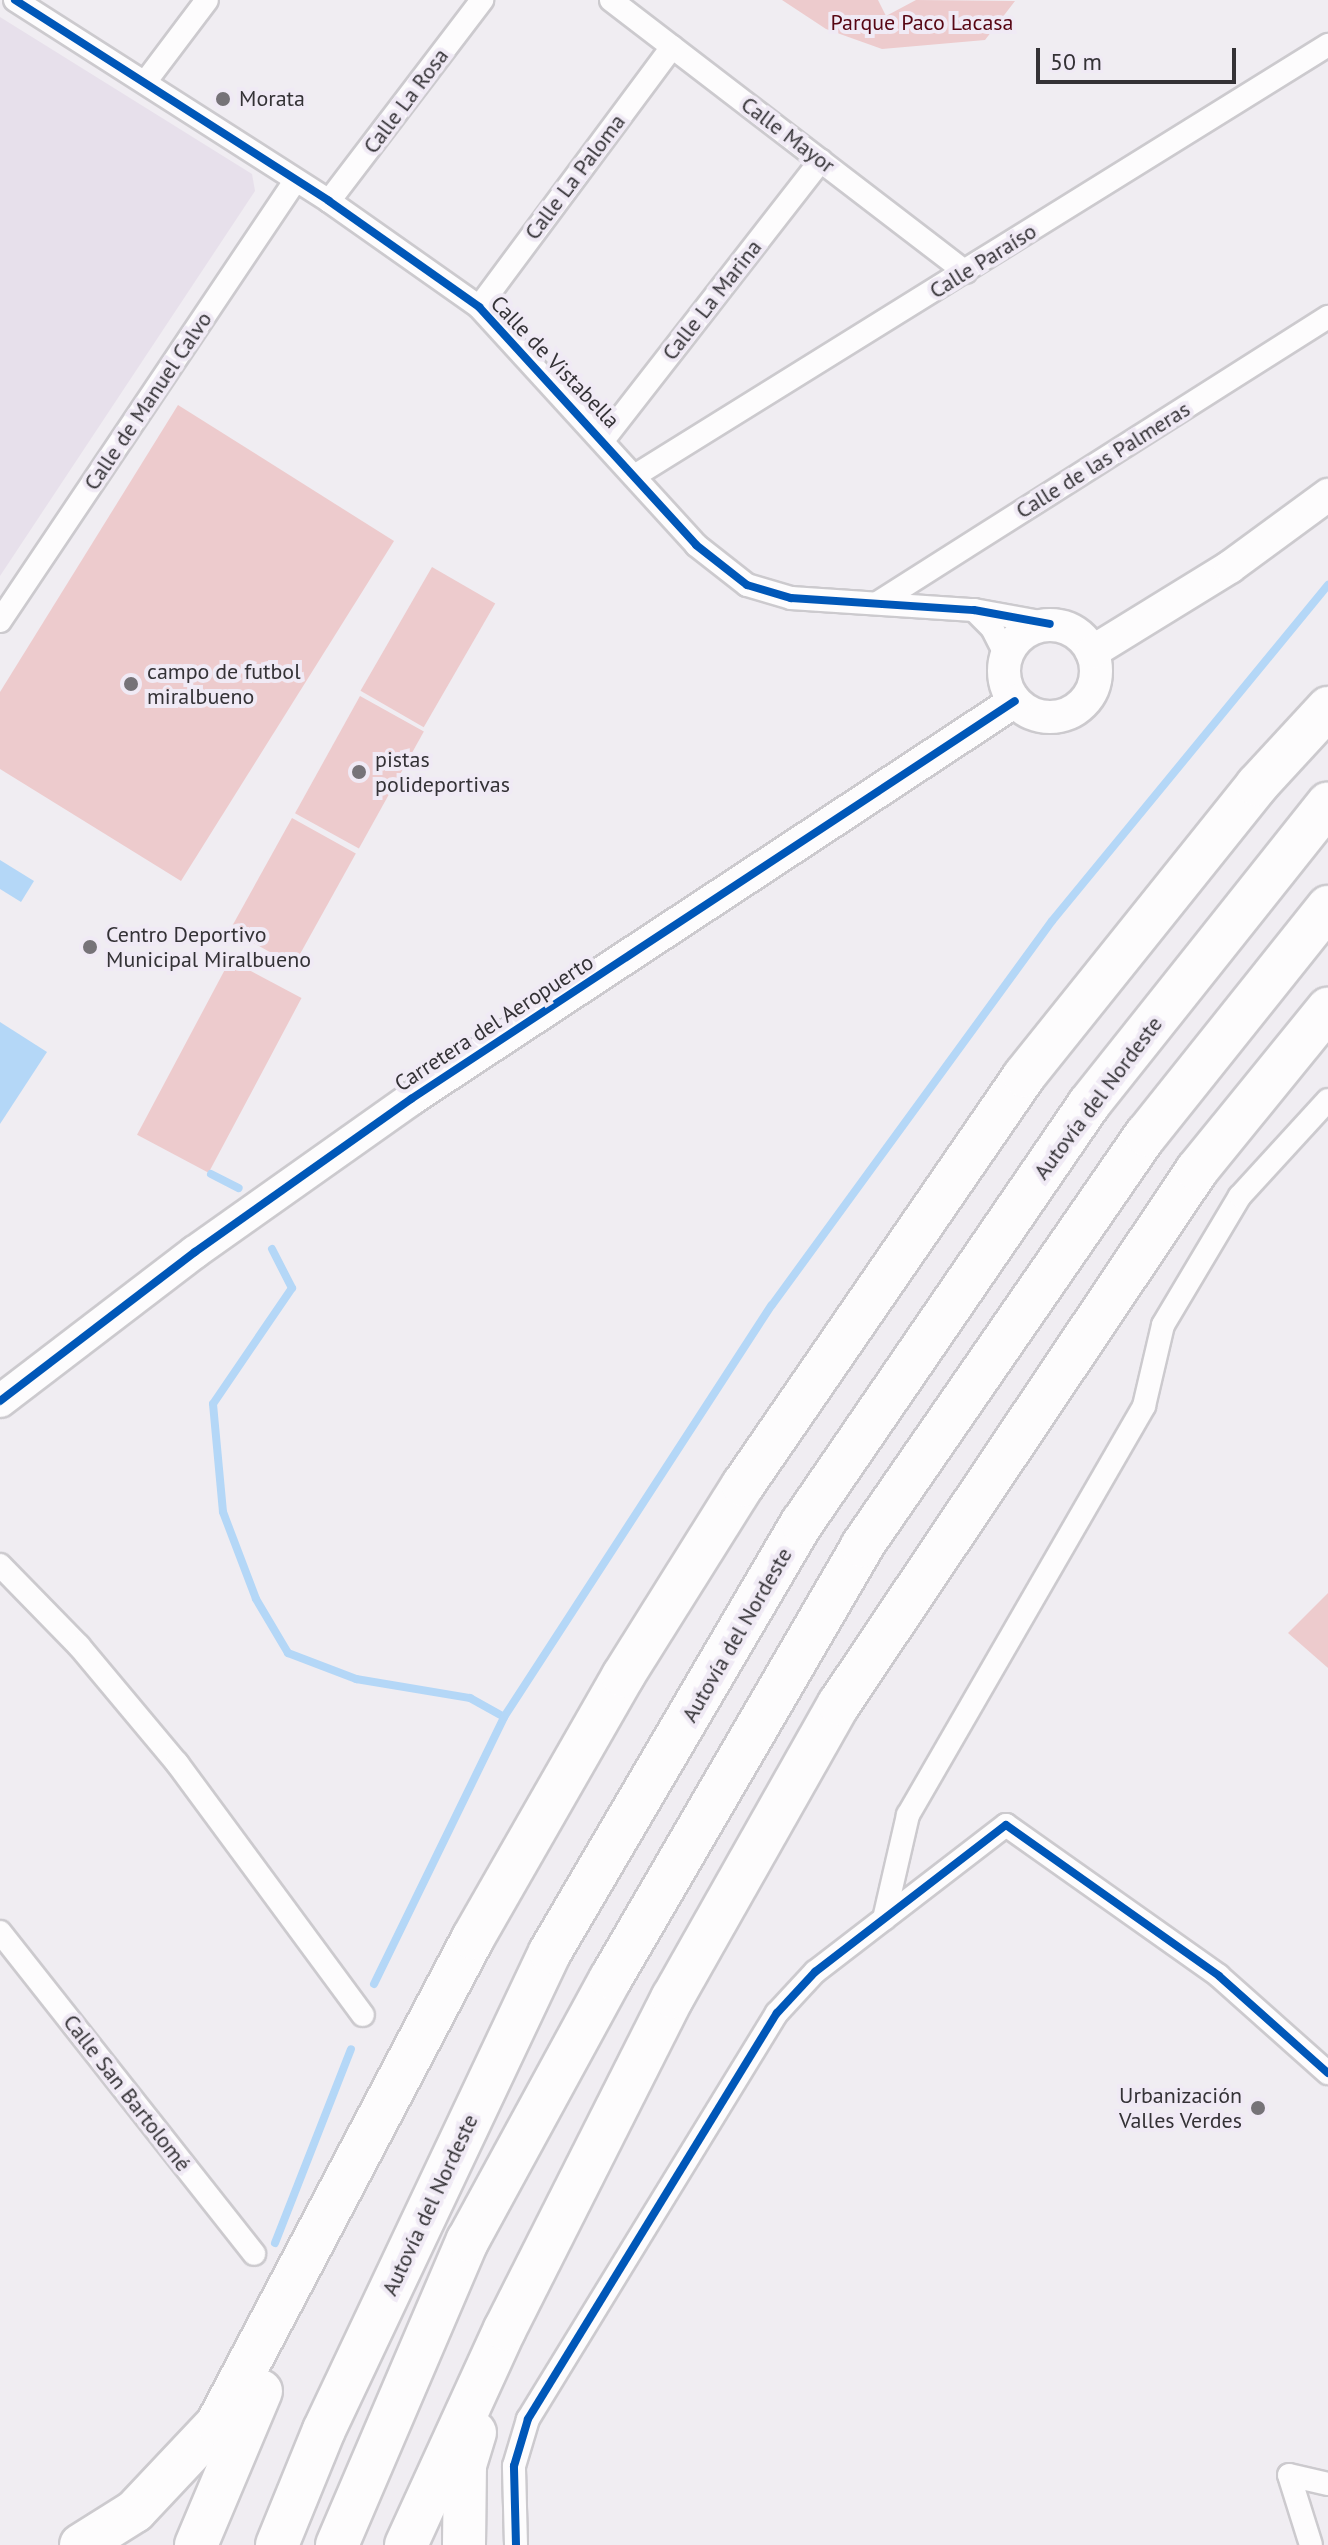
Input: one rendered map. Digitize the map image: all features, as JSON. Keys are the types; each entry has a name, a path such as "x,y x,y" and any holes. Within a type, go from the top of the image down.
{"highway":[{"path":"81,2545 135,2511 217,2424 333,2211 473,1938 623,1676 743,1485 1024,1076 1257,785 1328,708"},
{"name":"Autovía del Nordeste","path":"277,2545 324,2430 550,1952 802,1523 1089,1104 1328,804"},
{"path":"337,2545 468,2240 611,1978 862,1546 1146,1135 1328,907"},
{"path":"406,2545 505,2329 673,1997 839,1704 1197,1170 1328,1009"},
{"path":"196,2545 333,2211"},
{"path":"464,2545 465,2465 505,2329"}],"street":[{"name":"Calle de Vistabella","path":"15,0 43,8 146,81 329,201 479,307 604,439 696,545 747,585 791,598 974,610 1050,624"},
{"path":"146,81 207,0"},
{"name":"Calle La Rosa","path":"329,201 482,0"},
{"name":"Calle Mayor","path":"611,0 966,272"},
{"name":"Calle Paraíso","path":"636,475 1328,45"},
{"name":"Calle La Paloma","path":"479,307 672,47"},
{"name":"Calle La Marina","path":"604,439 821,160"},
{"name":"Calle de Manuel Calvo","path":"0,621 295,181"},
{"name":"Calle de las Palmeras","path":"879,602 1328,317"},
{"path":"1092,652 1230,567 1328,495"},
{"path":"974,610 992,628 1006,655 1005,679 1015,701 1043,716 1078,707 1095,679 1092,652 1074,631 1050,624 1025,632 1006,655"},
{"name":"Carretera del Aeropuerto","path":"2,1397 411,1099 1015,701"},
{"path":"884,1919 908,1815 1144,1406 1163,1325 1240,1196 1328,1100"},
{"path":"5,1573 177,1763 363,2015"},
{"path":"516,2545 514,2466 519,2441 541,2394 777,2013 815,1972 1006,1825 1219,1976 1328,2073"},
{"name":"Calle San Bartolomé","path":"0,1932 254,2254"},
{"path":"1311,2545 1289,2475 1328,2484"}],"shaded area":[{"path":"0,17 252,174 255,191 0,576"}],"green space":[{"name":"Parque Paco Lacasa","path":"782,0 878,0 886,16 916,0 1015,1 985,40 882,49 826,29"},
{"path":"178,405 394,541 181,881 0,769 0,692"},
{"path":"432,567 495,604 424,727 360,691"},
{"name":"pistas polideportivas","path":"360,696 424,731 359,849 295,813"},
{"path":"292,818 356,853 294,965 230,930"},
{"path":"230,960 302,998 209,1173 137,1135"},
{"path":"1328,1593 1328,1668 1288,1633"}],"water":[{"path":"0,860 34,881 21,902 0,889"},
{"path":"0,1022 47,1052 0,1124"}],"waterway":[{"path":"374,1984 504,1717 772,1305 1052,921 1328,585"},
{"path":"211,1174 239,1188"},
{"path":"272,1249 292,1288 213,1404 223,1512 256,1599 288,1653 356,1679 470,1698 504,1717"},
{"path":"275,2243 351,2049"}],"cycle path":[{"path":"15,0 329,201 479,307 696,545 747,585 791,598 974,610 1050,624"},
{"path":"0,1401 195,1252 411,1099 1015,701"},
{"path":"516,2545 514,2466 528,2419 777,2013 815,1972 1006,1825 1219,1976 1328,2073"}],"place":[{"name":"Morata","path":"223,99"},
{"name":"campo de futbol miralbueno","path":"131,684"},
{"name":"pistas polideportivas","path":"359,772"},
{"name":"Centro Deportivo Municipal Miralbueno","path":"90,947"},
{"name":"Urbanización Valles Verdes","path":"1258,2108"}]}
